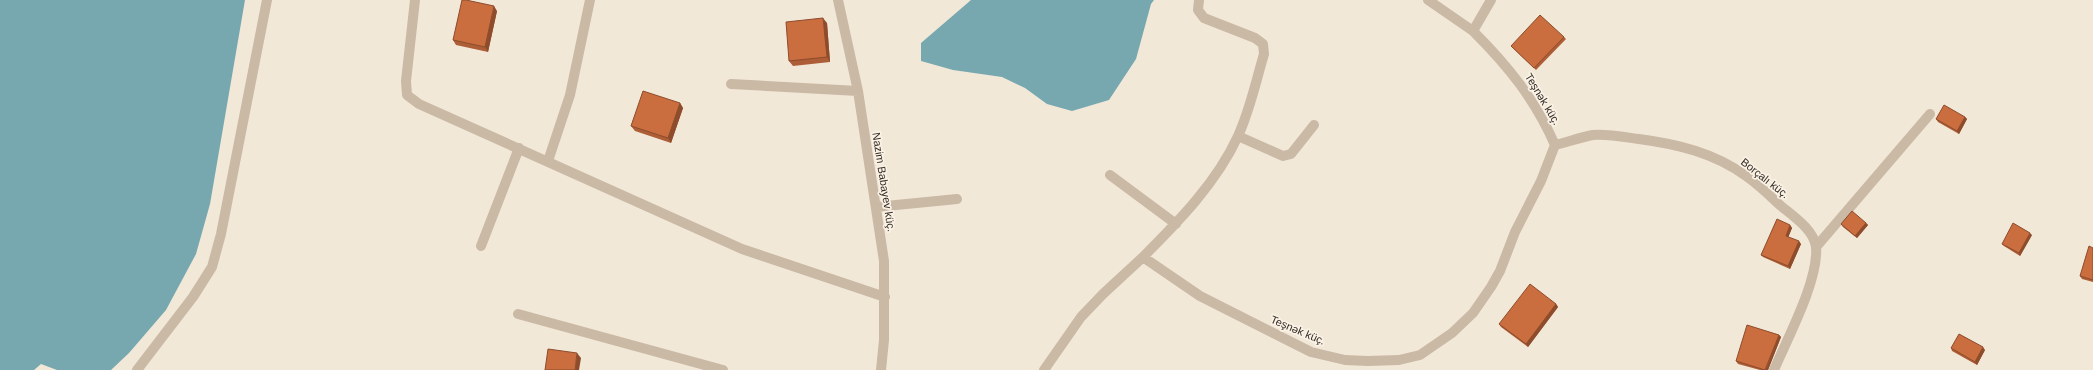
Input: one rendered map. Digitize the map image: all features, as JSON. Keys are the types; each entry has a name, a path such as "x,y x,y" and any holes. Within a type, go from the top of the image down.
{"street":[{"path":"137,370 193,297 212,267 222,234 267,0"},
{"path":"415,0 406,81 407,95 419,104 742,249 885,297"},
{"path":"548,161 570,95 590,0"},
{"name":"Nazim Babayev küç.","path":"838,0 858,91 884,261 885,297 881,370"},
{"path":"1044,370 1081,317 1176,224 1224,163 1238,136 1264,54 1263,44 1255,38 1204,18 1198,10 1199,0"},
{"name":"Teşnək küç.","path":"1144,257 1200,296 1311,352 1345,360 1368,362 1399,360 1420,355 1452,333 1473,313 1500,271 1515,232 1541,180 1555,145 1546,125 1506,64 1473,31 1428,0"},
{"path":"1473,31 1491,0"},
{"path":"731,84 858,91"},
{"path":"1774,370 1809,288 1816,247 1930,114"},
{"path":"1238,136 1283,156 1291,154 1314,125"},
{"name":"Borçalı küç.","path":"1555,145 1594,135 1662,142 1699,151 1724,162 1747,177 1801,223 1811,236 1816,247"},
{"path":"482,246 519,148"},
{"path":"1110,175 1176,224"},
{"path":"876,207 957,199"},
{"path":"518,314 723,370"}],"water":[{"path":"0,0 245,0 210,204 196,254 166,310 129,353 111,370 57,370 41,364 34,370 0,370"},
{"path":"971,0 1154,0 1151,4 1136,59 1109,100 1072,111 1047,104 1025,88 1002,77 953,70 921,61 921,43"}],"building":[{"path":"462,0 494,6 485,47 453,40"},
{"path":"1540,15 1564,37 1534,68 1511,46"},
{"path":"823,18 827,57 789,61 786,22"},
{"path":"643,91 680,103 668,138 631,126"},
{"path":"1944,105 1965,117 1957,131 1936,119"},
{"path":"1852,211 1866,223 1855,236 1841,224"},
{"path":"1777,219 1790,225 1786,236 1799,241 1788,266 1761,255"},
{"path":"2013,223 2030,233 2019,253 2002,244"},
{"path":"2089,246 2093,248 2093,280 2080,276"},
{"path":"1530,284 1556,304 1526,344 1499,324"},
{"path":"1747,325 1779,335 1765,370 1736,361"},
{"path":"1959,334 1983,347 1975,362 1951,348"},
{"path":"548,349 577,353 575,370 545,370"}]}
